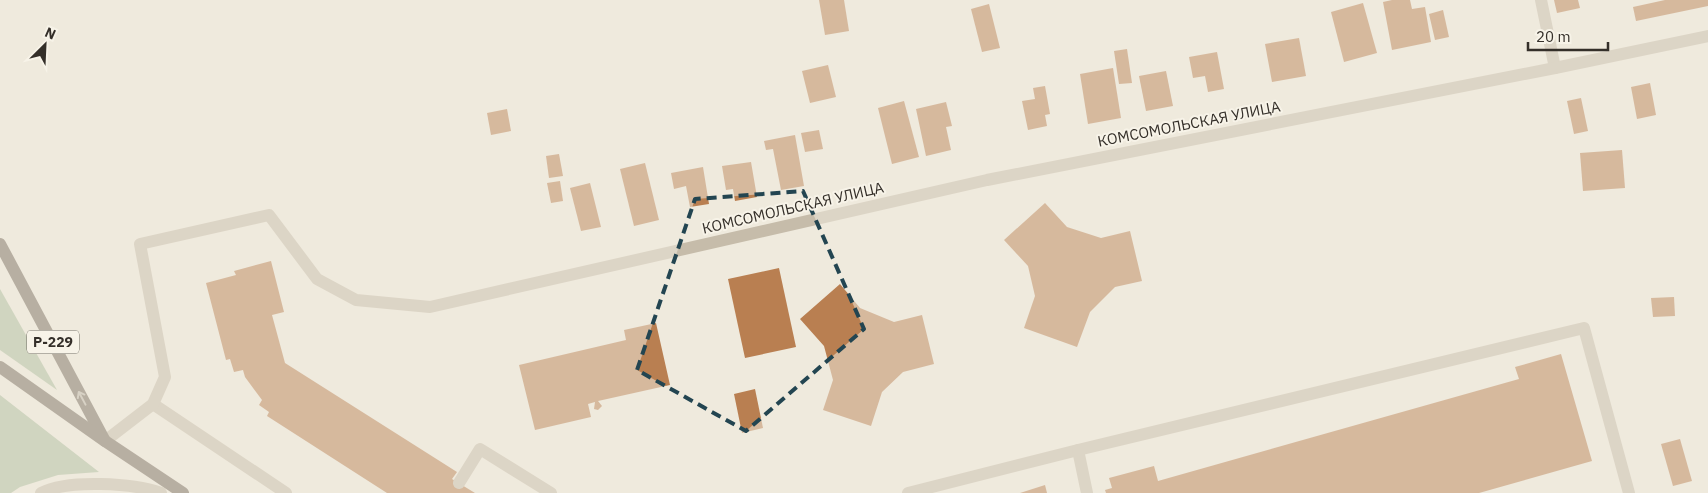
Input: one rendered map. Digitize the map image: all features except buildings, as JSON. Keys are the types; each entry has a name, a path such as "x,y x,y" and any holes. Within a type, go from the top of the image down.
{"main road":[{"name":"Р-229","path":"0,244 105,441"},
{"name":"Р-229","path":"0,367 105,441 184,493"}],"street":[{"path":"1541,0 1555,68"},
{"name":"КОМСОМОЛЬСКАЯ УЛИЦА","path":"105,441 153,404 165,377 140,244 269,215 317,278 356,300 430,306 987,180 1708,36"},
{"path":"908,493 1584,328 1629,493"},
{"path":"153,404 286,493"},
{"path":"458,483 480,449 551,493"},
{"path":"1078,450 1087,493"},
{"path":"41,493 46,490 78,485 106,484 149,489 161,493"}],"highlighted area":[{"path":"803,191 864,329 746,431 637,370 695,199"}],"green space":[{"path":"0,289 57,390 0,350"},
{"path":"0,395 99,472 58,475 20,487 11,493 0,493"}]}
